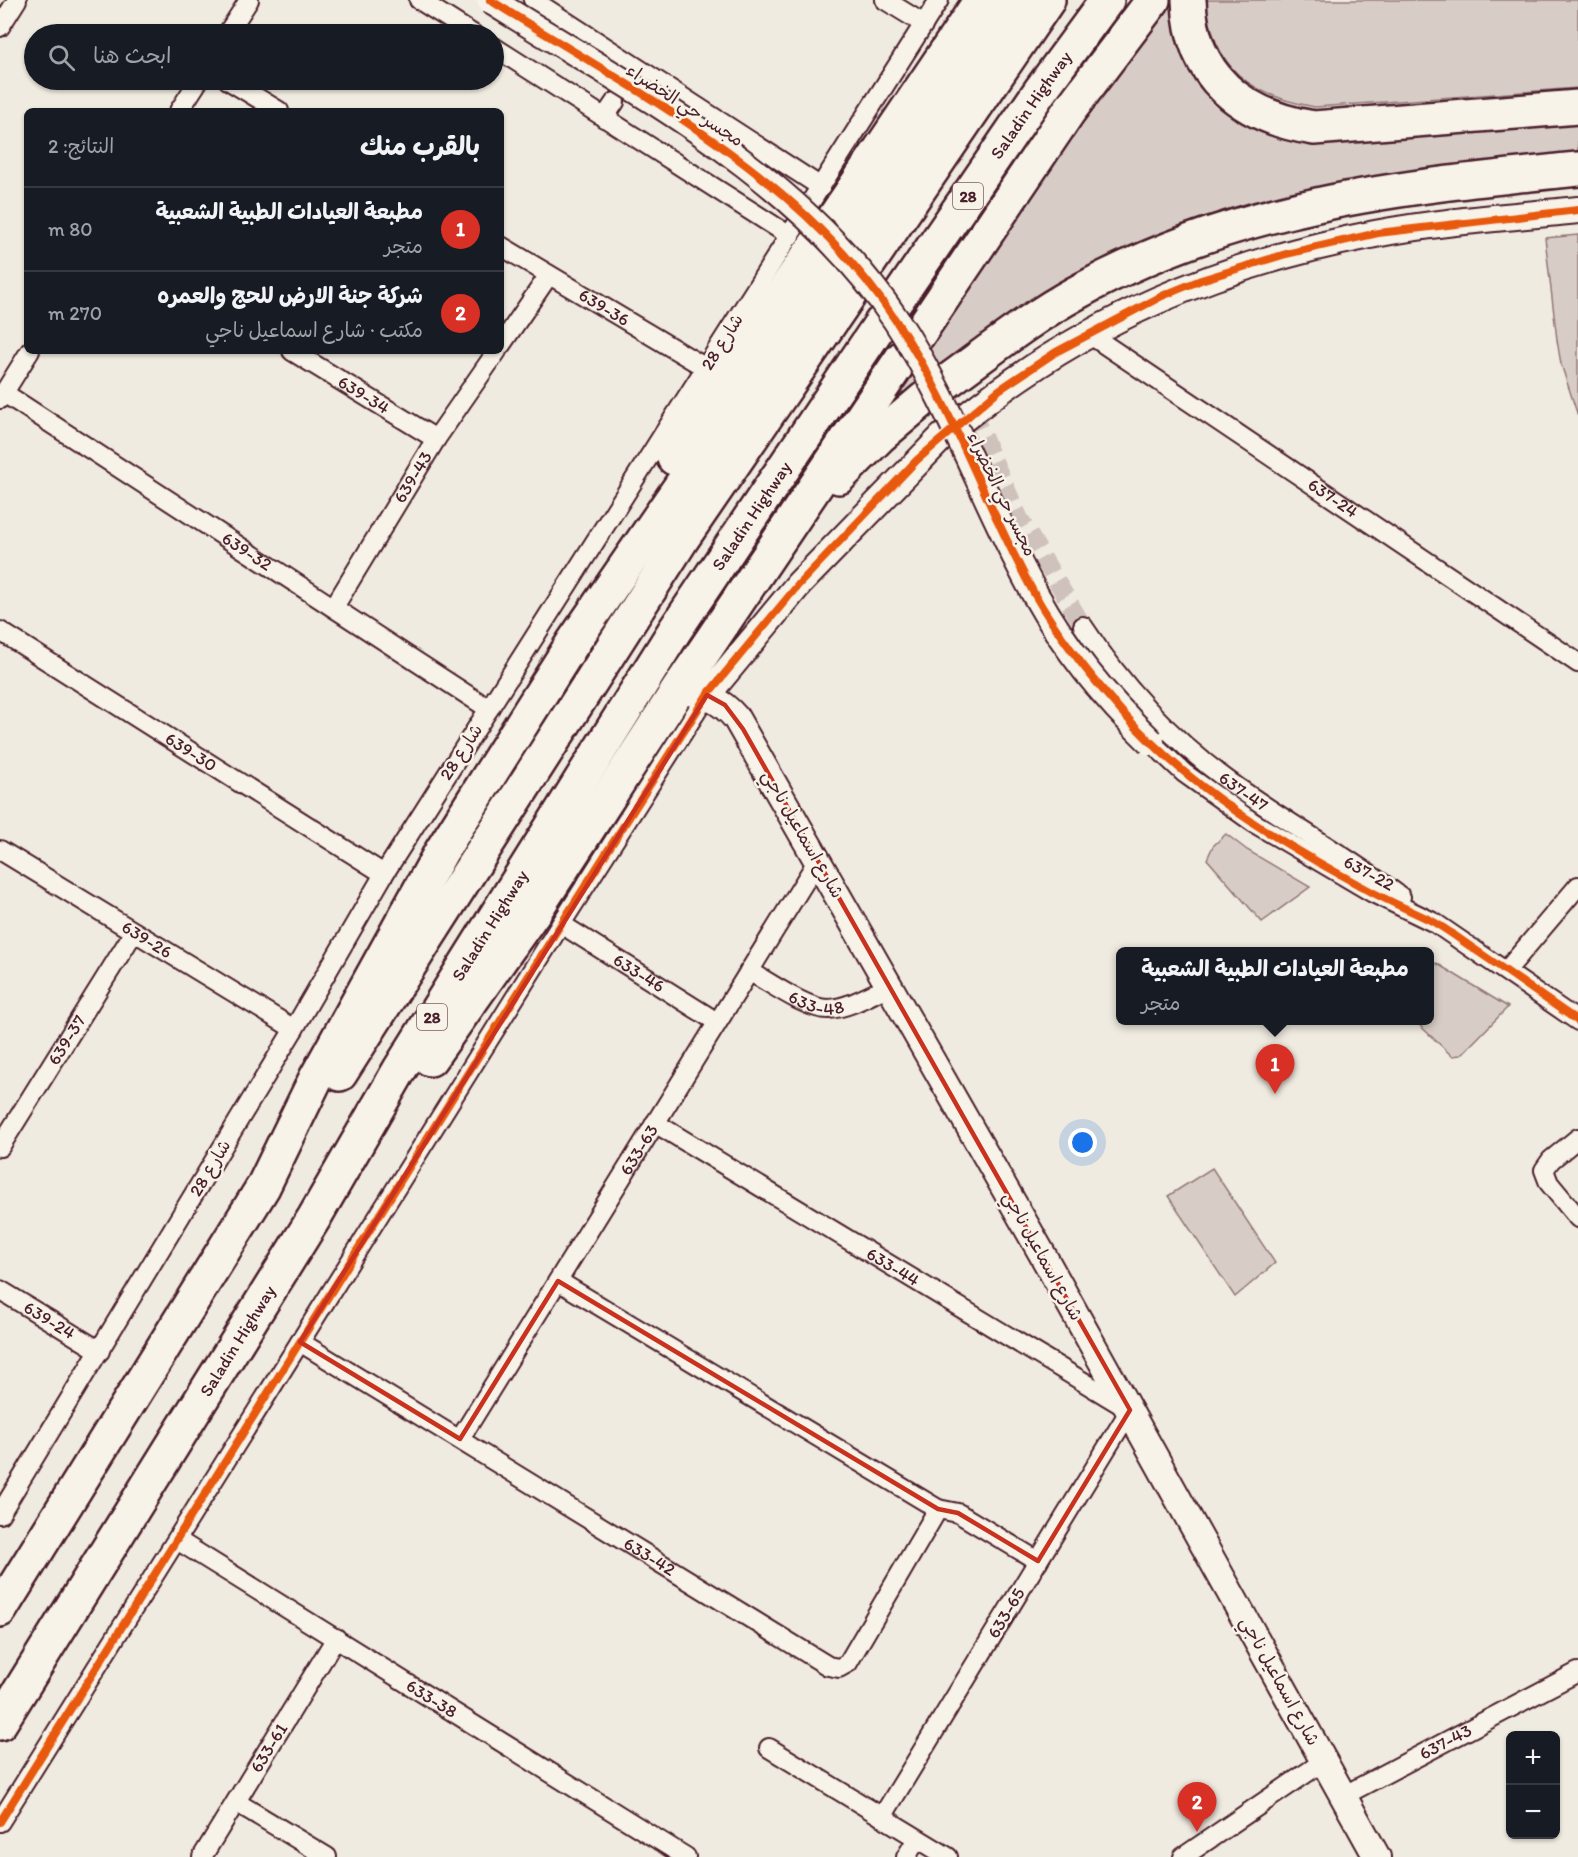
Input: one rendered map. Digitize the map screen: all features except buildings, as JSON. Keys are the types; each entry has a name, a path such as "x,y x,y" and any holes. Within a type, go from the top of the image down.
{"highway":[{"path":"980,51 981,0"},
{"name":"28","path":"263,1187 322,1068 441,852 574,641 652,494 740,355 835,251 1017,0"},
{"path":"835,251 980,51 1048,0"},
{"name":"Saladin Highway","path":"0,1723 314,1218 400,1069 668,640 1040,91 1107,0"},
{"path":"314,1218 692,693 771,552 1070,111 1153,0"},
{"path":"1189,0 1192,27 1202,56 1221,84 1245,105 1273,119 1314,128 1578,107"},
{"path":"771,552 822,493 879,437 935,391 1025,324 1074,294 1148,257 1220,229 1344,198 1472,179 1578,169"},
{"name":"28","path":"0,1610 263,1187 388,1002 470,869 682,539 835,251"}],"street":[{"path":"0,27 17,0"},
{"path":"233,24 249,0"},
{"path":"419,0 457,24"},
{"name":"مجسر حي الخضراء","path":"490,0 726,149 773,184 832,239 878,295 908,340 940,398 1026,578 1048,616 1093,678 1151,742"},
{"path":"532,0 635,74 821,187"},
{"path":"885,0 924,24"},
{"name":"شارع 28","path":"0,1514 294,1029 384,873 706,368 835,251 821,187 939,0"},
{"path":"504,53 604,118 835,251"},
{"path":"181,108 193,90"},
{"path":"244,90 274,108"},
{"path":"604,118 615,102"},
{"path":"963,419 1026,371 1089,334 1172,292 1286,254 1378,233 1578,210"},
{"name":"639-36","path":"504,248 706,368"},
{"path":"504,341 549,275"},
{"name":"637-24","path":"1089,334 1578,663"},
{"path":"2,396 28,354"},
{"name":"639-34","path":"297,354 436,439"},
{"name":"639-43","path":"334,607 436,439 495,354"},
{"name":"639-32","path":"2,396 334,607 489,709"},
{"path":"0,1822 561,924 692,693 942,437"},
{"name":"637-47","path":"1083,626 1135,696 1165,728 1220,774 1367,873 1435,923"},
{"name":"639-30","path":"0,631 384,873"},
{"name":"شارع اسماعيل ناجي","path":"692,693 725,705 736,718 1130,1410 1377,1857"},
{"name":"637-22","path":"1151,742 1185,773 1254,823 1373,893 1435,923 1578,1021"},
{"name":"639-26","path":"0,850 294,1029"},
{"name":"633-63","path":"460,1439 818,860"},
{"path":"1506,971 1578,886"},
{"name":"633-46","path":"561,924 717,1022"},
{"name":"639-37","path":"0,1148 134,932"},
{"name":"633-48","path":"749,971 810,1005 828,1009 861,1000 890,986"},
{"name":"633-44","path":"655,1124 1130,1410"},
{"path":"1578,1138 1551,1160 1544,1170 1550,1183 1578,1218"},
{"path":"558,1281 938,1509 958,1513 1038,1561"},
{"name":"639-24","path":"0,1290 100,1351"},
{"name":"633-42","path":"300,1342 828,1665 839,1668 848,1663 938,1509"},
{"name":"633-65","path":"882,1817 1130,1410"},
{"name":"633-38","path":"177,1540 686,1857"},
{"name":"633-61","path":"202,1857 336,1638"},
{"name":"637-43","path":"1344,1796 1578,1672"},
{"path":"769,1748 948,1857"},
{"path":"1183,1857 1208,1850 1324,1761"},
{"path":"236,1802 327,1857"},
{"path":"906,1857 917,1839"}],"highlighted area":[{"path":"707,695 725,705 743,729 1130,1410 1038,1561 958,1513 938,1509 558,1281 460,1439 300,1342"}],"shaded area":[{"path":"1170,0 1173,0 1180,46 1188,66 1200,84 1214,100 1232,113 1251,125 1273,134 1578,119 1578,158 1468,169 1030,306 875,414"},
{"path":"1206,0 1578,0 1578,88 1315,107 1292,102 1254,87 1227,61 1217,44 1210,24"},
{"path":"1578,235 1578,416 1561,364 1545,238"},
{"path":"1226,834 1247,850 1310,887 1262,922 1207,859 1213,846"},
{"path":"1436,963 1508,1007 1461,1055 1452,1056 1419,1025 1434,1025 1434,966"},
{"path":"1212,1168 1275,1263 1235,1297 1168,1196"}],"tunnel":[{"path":"972,412 1019,517 1083,626"}],"cycle path":[{"path":"490,0 711,139 763,178 812,221 856,268 896,321 935,387 1000,527 1044,611 1087,670 1148,740 1207,790 1270,834 1370,891 1438,924 1578,1021"},
{"path":"0,1822 561,924 707,695 799,584 917,460 999,390 1056,352 1162,296 1201,280 1286,254 1378,233 1578,210"}],"place":[{"name":"مطبعة العيادات الطبية الشعبية","path":"1275,1094"},
{"name":"شركة جنة الارض للحج والعمره","path":"1197,1832"}]}
